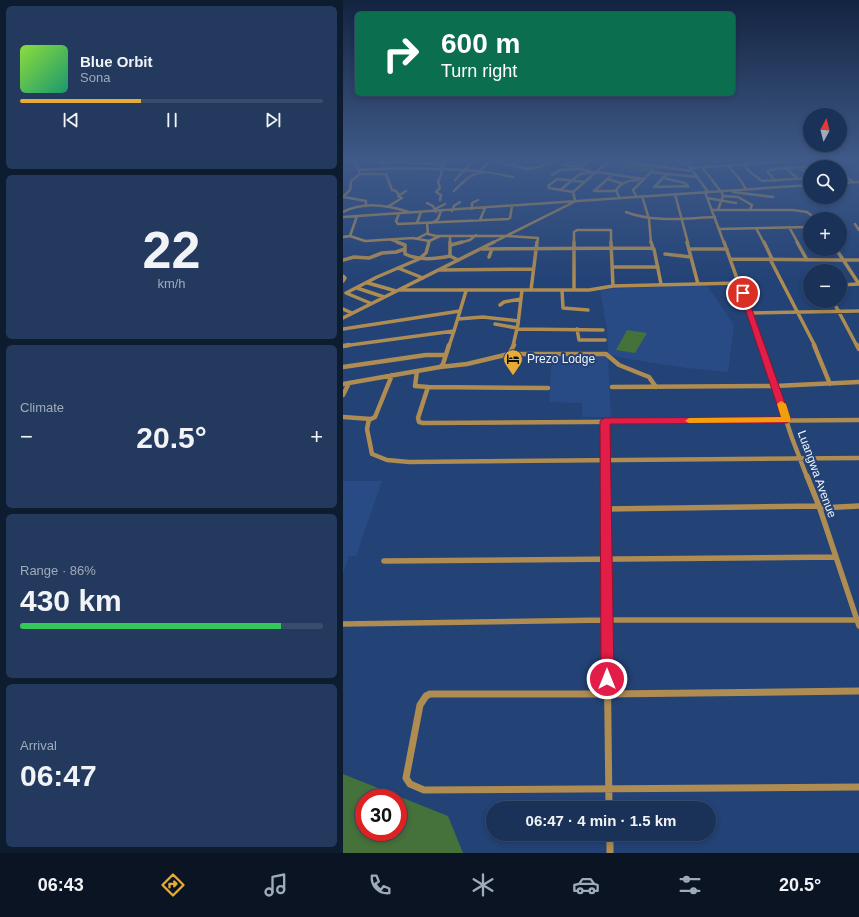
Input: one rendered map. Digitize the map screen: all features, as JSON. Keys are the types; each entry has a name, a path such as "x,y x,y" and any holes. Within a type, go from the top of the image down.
{"street":[{"path":"365,201 367,202 366,206"},
{"path":"389,206 397,201"},
{"path":"472,209 471,203 476,201"},
{"path":"343,217 399,214 435,210 452,211 571,201"},
{"path":"343,318 370,303 482,249 575,201"},
{"path":"643,201 651,234 650,243 653,248 661,284"},
{"path":"677,201 698,284"},
{"name":"Luangwa Avenue","path":"708,201 731,259 800,458 819,507 858,623"},
{"path":"718,210 720,201"},
{"path":"726,201 736,202"},
{"path":"744,201 752,206 750,210"},
{"path":"452,211 454,206 460,202"},
{"path":"427,203 433,206 435,210"},
{"path":"435,210 445,204"},
{"path":"343,212 348,209 366,206 389,206 412,213"},
{"path":"399,214 397,221 398,224 509,219 512,206"},
{"path":"480,220 485,208"},
{"path":"712,210 805,212"},
{"path":"432,223 438,219 441,211"},
{"path":"417,223 421,212"},
{"path":"626,212 634,216 648,218 715,217"},
{"path":"350,236 357,216"},
{"path":"427,223 428,233"},
{"path":"743,224 745,228"},
{"path":"855,224 859,230"},
{"path":"789,227 807,260"},
{"path":"719,229 803,227"},
{"path":"755,228 761,234 771,259 812,339 830,384"},
{"path":"574,290 575,230 611,230 613,286"},
{"path":"416,239 428,233 439,236 507,236 538,238 531,290"},
{"path":"343,237 350,236 365,241 391,239 416,239 429,241 439,236"},
{"path":"450,236 450,256"},
{"path":"451,245 470,240 476,236"},
{"path":"391,239 405,245 405,254 418,259 450,256 458,260"},
{"path":"344,294 418,259 426,253 429,241"},
{"path":"482,249 536,250 653,248"},
{"path":"690,249 727,248"},
{"path":"343,260 354,257 369,258 382,253 396,252 405,249"},
{"path":"489,257 492,250"},
{"path":"665,254 691,257"},
{"path":"840,256 859,284"},
{"path":"731,259 859,260"},
{"path":"612,267 658,267"},
{"path":"398,268 423,278"},
{"path":"437,270 533,269"},
{"path":"343,276 345,278 343,281"},
{"path":"368,283 397,291 466,291 589,290 613,286 739,283"},
{"path":"847,285 859,284"},
{"path":"357,288 384,297"},
{"path":"509,354 514,349 522,290"},
{"path":"562,290 563,308 588,310"},
{"path":"440,367 446,355 466,291"},
{"path":"344,294 370,303"},
{"path":"500,305 504,302 521,300"},
{"path":"837,308 858,344 859,349"},
{"path":"343,309 352,313"},
{"path":"343,329 460,311"},
{"path":"750,313 859,311"},
{"path":"458,319 489,318 518,321"},
{"path":"495,324 517,329 603,330"},
{"path":"577,329 579,340 605,340"},
{"path":"343,346 454,330"},
{"path":"343,384 440,367 467,364 509,354 607,354 613,357 615,363 649,377 656,386"},
{"path":"343,366 426,355 446,355"},
{"path":"417,372 415,386 548,388"},
{"path":"343,417 373,418 377,414 392,375"},
{"path":"612,387 775,386 859,382"},
{"path":"343,395 349,383"},
{"path":"428,387 417,418 419,422 423,423 859,420"},
{"path":"369,419 367,429 372,454 387,460 416,462 605,459 859,458"},
{"path":"605,421 609,801"},
{"path":"606,510 859,506"},
{"path":"384,561 835,557"},
{"path":"343,624 607,620 858,623"},
{"path":"859,691 607,694 431,694 425,696 420,705 406,778 410,784 424,790 609,790 859,787"},
{"path":"610,841 610,853"}],"shaded area":[{"path":"707,285 734,325 728,372 686,368 622,358 608,354 607,330 600,289"},
{"path":"552,356 608,356 611,417 582,417 582,403 549,402"},
{"path":"343,481 382,481 356,556 349,556 343,574"}],"green space":[{"path":"627,330 647,333 635,353 616,350"},
{"path":"343,774 380,789 355,789 355,841 407,841 407,800 448,816 463,853 343,853"}],"slow traffic":[{"path":"689,421 787,420 781,404"}],"place":[{"name":"Prezo Lodge","path":"513,376"}],"route":[{"path":"607,679 605,421 787,420 743,293"}]}
